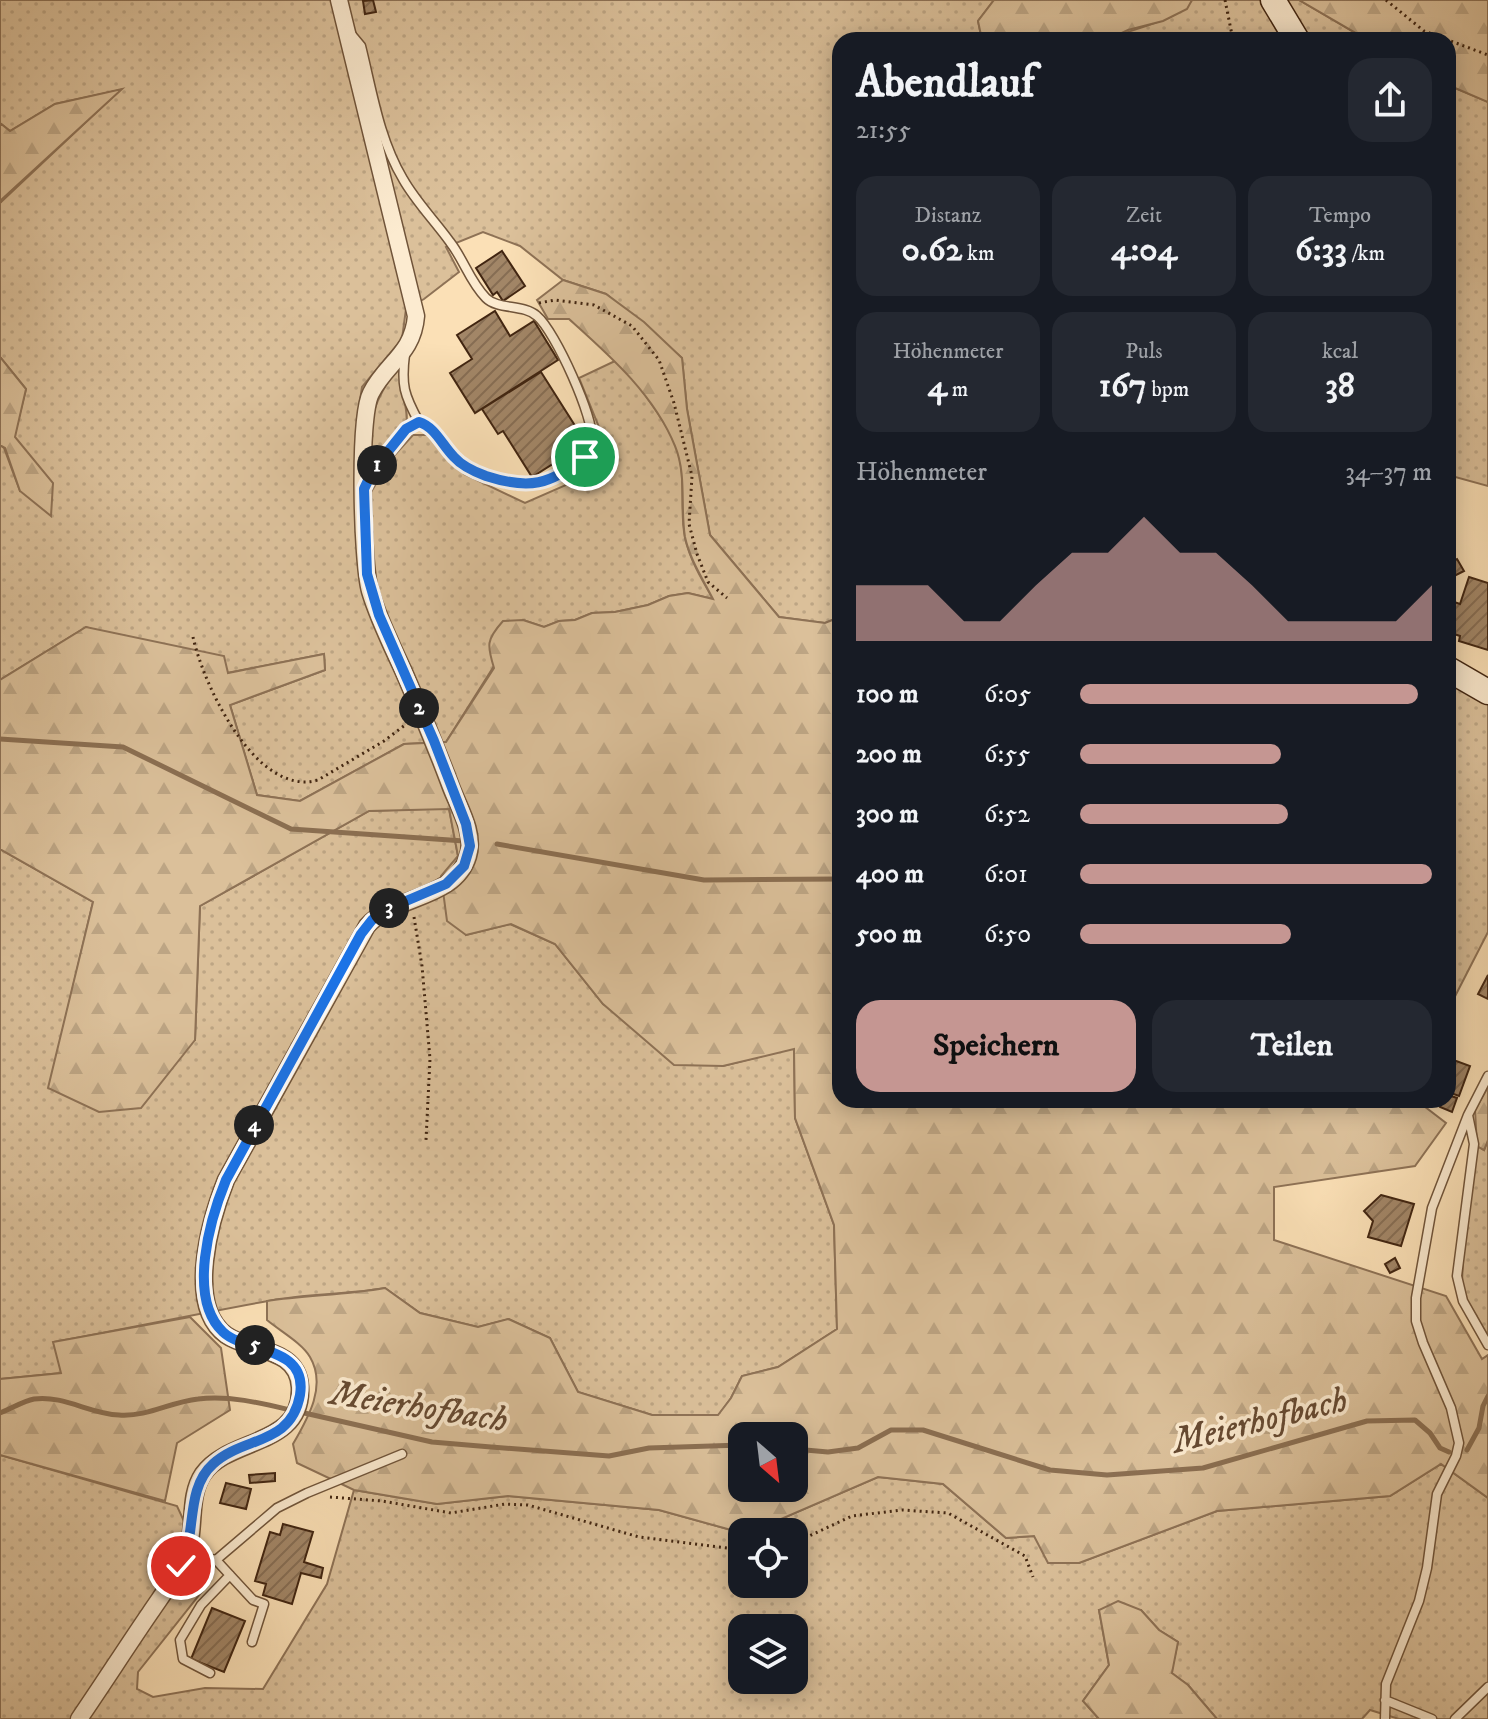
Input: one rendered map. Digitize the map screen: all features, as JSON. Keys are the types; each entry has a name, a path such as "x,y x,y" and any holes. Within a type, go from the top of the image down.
{"main road":[{"path":"1274,2 1292,32"},
{"path":"1456,674 1488,692"}],"street":[{"path":"79,1719 187,1553 197,1491 204,1473 224,1455 268,1438 287,1424 298,1403 300,1381 286,1360 273,1351 224,1333 211,1314 205,1288 209,1233 219,1198 237,1157 355,943 377,915 446,884 456,876 468,857 470,846 466,824 369,586 364,489 367,401 375,386 405,350 414,330 415,306 339,0"}],"lane":[{"path":"345,27 361,46 384,137 401,177 452,244 470,277 488,301 535,313 552,333 587,411 592,441 585,457 570,469 536,483 514,485 476,473 456,460 428,425 419,422 405,397 402,382 405,350"},
{"path":"364,489 373,470 406,429 419,422"},
{"path":"1385,1719 1386,1684 1423,1585 1437,1494 1459,1443 1451,1408 1419,1332 1416,1298 1432,1208 1468,1115 1488,1076"},
{"path":"1468,1115 1474,1144 1457,1276 1463,1301 1488,1345"},
{"path":"216,1560 277,1508 402,1454"},
{"path":"187,1553 216,1560 253,1600 264,1604 252,1642"},
{"path":"210,1673 183,1659 180,1640 201,1605 230,1575"},
{"path":"1455,1719 1488,1687"},
{"path":"1385,1700 1432,1719"}],"path":[{"path":"1225,0 1231,32"},
{"path":"1386,0 1427,32"},
{"path":"1456,43 1488,55"},
{"path":"515,308 555,300 594,305 632,326 659,360 674,403 692,476 689,524 697,554 708,582 727,598"},
{"path":"193,637 206,678 243,742 261,762 294,783 318,780 384,741 421,712"},
{"path":"411,899 422,966 430,1059 426,1140"},
{"path":"307,1493 451,1513 505,1504 528,1505 639,1537 728,1548"},
{"path":"808,1536 852,1516 902,1510 948,1513 1025,1556 1033,1577"}],"green space":[{"path":"0,0 994,0 978,21 980,32 832,32 832,620 825,623 779,617 710,535 687,409 682,358 606,294 563,280 520,246 483,232 446,247 459,272 406,309 402,339 362,387 357,421 357,493 371,492 391,459 413,435 428,435 464,474 525,503 589,475 605,458 601,432 579,378 615,361 649,401 676,446 681,469 685,538 693,562 713,599 688,593 669,596 648,605 592,613 544,627 523,620 446,742 404,744 300,801 257,795 230,705 325,670 324,654 227,673 86,627 0,680 0,445 4,448 20,491 52,483 14,437 26,389 0,357 0,203 120,90 55,104 10,131 0,123"},
{"path":"994,0 1192,0 1187,9 1163,21 1124,32 980,32 978,21"},
{"path":"1192,0 1264,0 1283,32 1128,32 1185,8"},
{"path":"1289,0 1299,0 1353,32 1301,32 1285,5"},
{"path":"1299,0 1488,0 1488,102 1456,88 1456,32 1354,32"},
{"path":"1456,88 1488,102 1488,486 1456,477"},
{"path":"122,89 0,203 0,123 10,131 55,104"},
{"path":"563,280 606,294 644,322 682,358 687,409 710,535 779,617 825,623 832,620 832,1108 1426,1108 1446,1123 1415,1166 1274,1187 1274,1240 1446,1296 1482,1359 1488,1355 1488,1498 1441,1464 1390,1496 1217,1511 1079,1563 1048,1563 1034,1536 1006,1538 943,1484 878,1477 783,1518 728,1518 728,1529 659,1510 508,1496 437,1504 354,1490 297,1463 293,1444 314,1402 315,1368 302,1347 267,1320 267,1301 385,1288 420,1313 478,1327 508,1319 550,1338 578,1392 652,1415 718,1415 742,1376 778,1367 837,1329 834,1225 795,1118 794,1049 723,1066 674,1065 603,1004 555,944 511,924 466,935 447,921 441,876 458,856 449,809 369,811 200,906 195,1040 141,1108 99,1112 48,1088 93,902 0,849 0,680 86,627 224,656 228,673 324,654 325,670 230,705 257,795 300,801 404,744 446,742 494,668 490,643 493,633 503,621 523,620 544,627 592,613 648,605 669,596 688,593 713,599 687,545 681,468 666,427 643,392 615,361 569,319 548,319 537,300"},
{"path":"0,357 26,389 15,437 53,483 51,516 20,491 5,448 0,445"},
{"path":"397,369 401,371 406,425 371,463 368,460 374,412"},
{"path":"1456,684 1488,702 1488,932 1456,994"},
{"path":"449,808 458,856 466,935 510,924 555,944 603,1004 723,1066 794,1048 795,1118 834,1225 837,1329 778,1367 742,1376 718,1416 652,1415 578,1392 550,1338 509,1319 478,1327 420,1313 385,1288 283,1298 54,1342 62,1373 0,1379 0,849 93,902 49,1088 195,1040 200,906 369,811"},
{"path":"1488,1087 1488,1140 1484,1150 1477,1146 1475,1110"},
{"path":"1488,1140 1488,1338 1469,1307 1462,1283 1464,1234 1477,1146 1484,1150"},
{"path":"190,1317 221,1348 230,1410 177,1443 165,1501 0,1455 0,1379 61,1373 53,1342"},
{"path":"0,1455 177,1506 211,1580 138,1672 137,1689 153,1697 205,1688 263,1689 327,1584 354,1490 437,1504 508,1496 659,1510 728,1529 728,1598 808,1598 808,1518 783,1518 878,1477 943,1484 1006,1538 1034,1536 1079,1563 1217,1511 1390,1496 1441,1464 1488,1498 1488,1719 1399,1719 1370,1710 1362,1719 1217,1719 1188,1685 1171,1673 1178,1642 1159,1630 1141,1610 1099,1610 1109,1665 1083,1701 1099,1719 0,1719"},
{"path":"1118,1601 1141,1610 1159,1630 1178,1642 1172,1673 1188,1685 1217,1719 1099,1719 1083,1701 1109,1665 1099,1610"}],"building":[{"path":"373,0 376,12 365,14 363,1"},
{"path":"502,251 525,286 503,301 497,292 493,295 476,268"},
{"path":"495,311 510,336 534,321 558,360 475,413 450,373 472,359 457,335"},
{"path":"541,372 586,443 532,477 503,431 498,434 482,409"},
{"path":"1456,560 1464,571 1456,575"},
{"path":"1469,577 1488,583 1488,650 1459,641 1460,636 1456,635 1456,603 1460,604"},
{"path":"1488,975 1488,999 1478,994"},
{"path":"1456,1061 1470,1066 1459,1096 1456,1095"},
{"path":"1381,1195 1414,1204 1401,1246 1368,1237 1373,1221 1364,1211"},
{"path":"1395,1258 1400,1268 1390,1273 1385,1264"},
{"path":"275,1473 275,1481 250,1483 249,1475"},
{"path":"226,1483 251,1489 246,1509 220,1503"},
{"path":"283,1524 313,1532 304,1562 323,1568 321,1578 301,1573 292,1604 263,1595 266,1584 255,1581 270,1532 280,1535"},
{"path":"212,1608 245,1621 224,1672 191,1659"}],"waterway":[{"path":"0,739 123,747 291,829 464,841"},
{"path":"497,844 704,880 832,879"},
{"name":"Meierhofbach","path":"1467,1450 1479,1428 1488,1396"},
{"name":"Meierhofbach","path":"0,1413 30,1400 45,1398 119,1415 140,1414 209,1398 244,1400 290,1410"},
{"name":"Meierhofbach","path":"300,1412 432,1442 609,1456 649,1448 728,1445"},
{"name":"Meierhofbach","path":"808,1450 828,1452 858,1448 891,1430 923,1430 1050,1470 1107,1475 1203,1468 1367,1421 1415,1420 1430,1433 1440,1448 1449,1452"}],"route":[{"path":"181,1566 191,1538 197,1491 204,1473 224,1455 279,1432 287,1424 301,1392 300,1381 286,1360 273,1351 233,1339 224,1333 207,1303 206,1249 213,1216 226,1180 361,934 385,910 446,884 456,876 464,866 470,846 466,824 434,741 371,594 365,562 364,489 373,470 406,429 419,422 428,425 456,460 476,473 514,485 536,483 570,469 585,457"}]}
